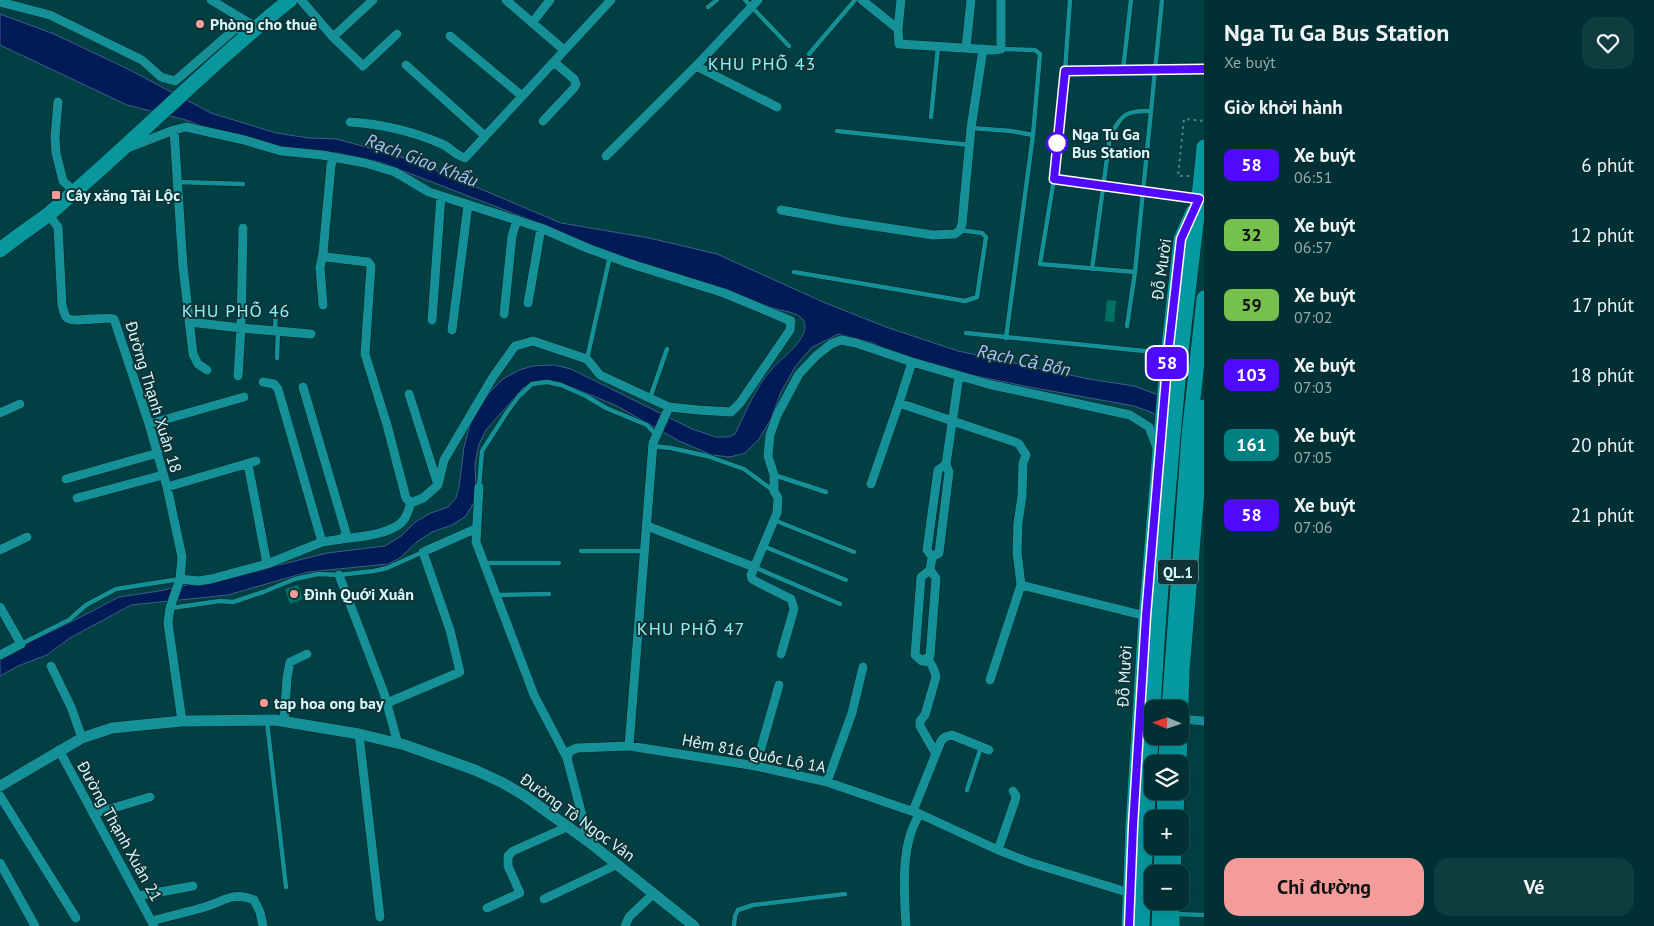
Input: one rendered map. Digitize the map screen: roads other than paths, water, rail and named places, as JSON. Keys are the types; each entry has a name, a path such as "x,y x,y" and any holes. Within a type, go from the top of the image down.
{"highway":[{"name":"Đỗ Mười","path":"1172,378 1202,199 1201,177 1204,147"},
{"name":"Đỗ Mười","path":"1172,378 1168,354 1181,239 1202,199"},
{"name":"QL.1","path":"1168,700 1181,433 1194,382 1204,298"},
{"name":"QL.1","path":"1172,378 1181,433 1181,700"},
{"name":"QL.1","path":"1181,433 1204,407"},
{"name":"Đỗ Mười","path":"1129,926 1146,616 1160,455 1181,433"},
{"name":"Đỗ Mười","path":"1142,926 1155,648 1181,433"},
{"path":"1160,910 1160,926"}],"main road":[{"path":"0,250 48,214 127,145 256,27 290,0"}],"street":[{"path":"211,0 256,27"},
{"path":"301,0 363,66 397,34"},
{"path":"333,36 374,0"},
{"path":"506,0 564,50"},
{"path":"532,23 550,0"},
{"path":"350,122 371,124 424,136 445,145 456,155 465,158 610,0"},
{"path":"862,0 898,29"},
{"path":"901,0 898,29 900,44 984,49 1001,49 1001,0"},
{"path":"966,47 971,0"},
{"path":"0,2 50,15 142,60 161,77 175,81 235,29 256,27"},
{"path":"606,156 696,66 752,2"},
{"path":"450,36 522,96"},
{"path":"781,210 842,222 933,235 955,234 960,230 971,128 984,49"},
{"path":"542,121 576,84 574,79 554,62"},
{"path":"406,65 485,136"},
{"path":"696,66 777,108"},
{"path":"58,102 55,137 56,153 63,181 74,191"},
{"path":"127,145 186,127 244,140 281,151 334,157 395,172 428,192 541,228 610,256 724,292 791,321 790,330 740,403 731,412 668,408 600,375 587,359 533,341 515,346 493,377 444,460 438,486 423,498 411,503 405,520 394,527 375,534 322,542 267,564 198,581 179,581"},
{"path":"174,130 183,267 193,354 198,364 206,370"},
{"path":"323,306 320,268 324,253 331,165 334,157"},
{"path":"432,320 441,196"},
{"path":"452,330 468,205"},
{"name":"Đường Thạnh Xuân 18","path":"48,214 58,226 62,305 66,317 72,320 114,318 149,424 167,487 182,557 179,581 170,608 168,623 182,721"},
{"path":"504,314 512,236 518,220"},
{"path":"238,376 243,228"},
{"path":"528,303 541,228"},
{"path":"324,253 326,257 368,262 371,266 365,354 387,425 406,498 411,503"},
{"path":"189,322 311,334"},
{"path":"781,654 794,609 791,599 752,579 751,575 777,513 778,498 774,491 774,475 768,456 770,435 777,415 799,374 816,356 831,344 841,340 856,343 959,376 1018,391 1130,415 1149,426 1160,455"},
{"path":"871,484 912,362"},
{"path":"936,754 920,726 920,721 925,715 936,677 930,662 922,661 915,655 921,577 930,570 932,557 927,550 938,470 946,464 959,376"},
{"path":"262,382 274,384 278,389 322,542"},
{"path":"303,387 346,534 342,539"},
{"path":"409,394 438,486"},
{"path":"149,424 244,397"},
{"path":"899,402 1020,444 1026,455 1023,462 1022,496 1018,523 1017,552 1021,585 990,680"},
{"path":"0,413 20,404"},
{"path":"629,746 653,446 668,408"},
{"path":"66,479 158,453"},
{"path":"167,487 252,462 267,564"},
{"path":"77,498 163,475"},
{"path":"479,487 476,542 534,695 567,758 589,842"},
{"path":"647,526 754,567"},
{"path":"387,703 460,672 450,630 423,552 476,529"},
{"path":"0,550 27,537"},
{"path":"922,661 930,656 936,578 930,570"},
{"path":"339,575 384,692 398,744"},
{"path":"1021,585 1146,616"},
{"path":"0,608 22,644 0,655"},
{"path":"284,722 286,678 290,662 307,654"},
{"path":"51,666 71,707 82,738"},
{"path":"827,782 852,713 864,667"},
{"path":"756,766 779,685"},
{"name":"Đường Tô Ngọc Vân","path":"0,786 82,738 112,728 182,721 267,720 359,734 398,744 475,770 503,783 525,796 589,842 694,926"},
{"path":"1189,720 1204,721"},
{"path":"359,734 380,917"},
{"path":"906,926 903,873 916,813 941,741 945,736 952,735 985,749"},
{"name":"Hẻm 816 Quốc Lộ 1A","path":"567,758 570,751 577,748 629,746 756,766 827,782 916,813 998,850 1060,872 1130,893"},
{"name":"Đường Thạnh Xuân 21","path":"59,750 153,923"},
{"path":"998,850 1015,801 1016,796 1013,791"},
{"path":"0,796 76,918"},
{"path":"93,814 150,797"},
{"path":"487,908 520,893 508,866 508,856 513,851 568,827"},
{"path":"0,863 35,926"},
{"path":"544,899 616,865"},
{"path":"138,896 193,886"},
{"path":"625,926 629,917 653,894"},
{"path":"153,923 234,896 254,900 260,912 263,926"}],"lane":[{"path":"708,7 717,0"},
{"path":"809,54 855,0"},
{"path":"1070,0 1054,179 1040,264 1135,272"},
{"path":"1123,70 1131,0"},
{"path":"1127,326 1135,272 1162,0"},
{"path":"752,2 789,46"},
{"path":"931,117 938,46"},
{"path":"1001,49 1035,50 1040,54 1033,135 1006,338"},
{"path":"1065,71 1204,69"},
{"path":"1092,269 1110,136 1120,118 1138,111 1150,111"},
{"path":"971,128 1011,131 1033,135"},
{"path":"837,131 970,145"},
{"path":"1054,179 1202,199"},
{"path":"177,182 242,184"},
{"path":"794,272 965,301 977,297 986,237 982,233 960,230"},
{"path":"587,359 610,256"},
{"path":"276,305 277,358"},
{"path":"966,334 1168,354"},
{"path":"650,398 667,349"},
{"path":"479,487 482,451 507,412 519,396 532,384 547,382 561,385 586,396 606,408 647,425 656,435"},
{"path":"653,446 707,456 744,469 774,491"},
{"path":"774,475 826,492"},
{"path":"774,520 854,552"},
{"path":"763,546 846,580"},
{"path":"580,551 645,550"},
{"path":"170,608 220,601 233,602 295,579 318,574 339,575 374,572 423,552"},
{"path":"484,563 559,564"},
{"path":"754,567 840,604"},
{"path":"22,644 69,620 86,605 116,588 179,581"},
{"path":"496,594 549,594"},
{"path":"267,720 286,887"},
{"path":"967,790 985,749"},
{"path":"734,926 738,910 752,906 845,894"},
{"path":"1172,914 1204,915"}],"water":[{"path":"0,14 54,34 128,69 211,113 276,133 309,138 337,139 412,160 561,223 649,238 717,254 823,302 886,327 958,351 1089,379 1134,386 1199,410 1204,432 1134,406 952,371 898,355 873,343 838,334 811,348 795,367 781,392 771,419 759,439 745,453 730,457 712,455 679,441 617,406 574,388 547,381 533,382 523,388 486,430 479,444 475,463 476,491 474,502 466,516 452,525 432,532 418,541 400,558 388,564 308,572 228,595 131,605 70,638 47,655 18,666 0,676 0,656 119,597 159,591 327,553 385,546 401,536 415,522 431,513 448,507 456,498 464,447 471,421 484,398 503,379 519,370 533,366 554,365 571,369 692,429 716,437 729,437 735,434 751,400 765,377 802,338 805,325 801,317 794,313 776,309 588,247 528,219 380,162 338,153 295,152 220,133 186,120 127,105 0,45"}],"place":[{"name":"Phòng cho thuê","path":"200,24"},
{"name":"Nga Tu Ga Bus Station","path":"1057,143"},
{"name":"Cây xăng Tài Lộc","path":"56,195"},
{"name":"Đình Quới Xuân","path":"294,594"},
{"name":"tap hoa ong bay","path":"264,703"}],"district":[{"name":"KHU PHỐ 43","path":"762,63"},
{"name":"KHU PHỐ 46","path":"236,310"},
{"name":"KHU PHỐ 47","path":"691,628"}],"water label":[{"name":"Rạch Giao Khẩu","path":"422,160"},
{"name":"Rạch Cả Bốn","path":"1024,360"}]}
